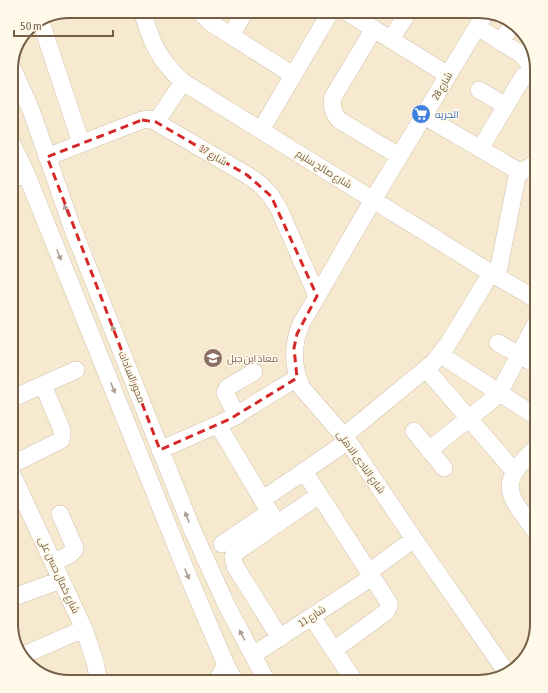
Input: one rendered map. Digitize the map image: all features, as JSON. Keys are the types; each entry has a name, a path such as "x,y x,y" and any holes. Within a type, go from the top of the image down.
{"street":[{"name":"شارع صالح سليم","path":"144,18 151,39 159,55 183,82 530,296"},
{"path":"206,18 211,23 293,75"},
{"path":"231,36 241,18"},
{"path":"261,130 327,18"},
{"path":"357,18 448,75"},
{"path":"391,39 404,18"},
{"name":"شارع 28","path":"373,200 482,18"},
{"path":"42,26 81,143"},
{"path":"477,27 526,59 530,65"},
{"path":"374,29 333,97 332,106 334,114 339,120 399,156"},
{"path":"501,42 509,29"},
{"path":"480,149 523,77 530,74"},
{"name":"محور السادات","path":"18,81 31,110 46,157 72,227 160,450 203,554 226,604 263,675"},
{"path":"156,122 183,82"},
{"path":"479,90 506,106"},
{"path":"424,116 520,172"},
{"name":"شارع 17","path":"46,157 142,120 150,119 156,122 260,184 271,196 286,224 317,296"},
{"path":"280,638 233,561 235,553 304,471 346,439 427,370 441,355 494,275 517,177 520,172 530,167"},
{"path":"19,176 231,675"},
{"name":"شارع النادى الاهلى","path":"373,200 317,296 297,334 294,348 294,363 297,378 302,388 346,439 504,668"},
{"path":"429,450 499,393 530,334"},
{"path":"498,343 530,361"},
{"path":"441,355 530,413"},
{"path":"18,396 76,370"},
{"path":"427,370 514,471"},
{"path":"236,416 225,393 226,389 254,372"},
{"path":"160,450 236,416 297,378"},
{"path":"18,462 56,443 60,440 62,435 62,430 43,385"},
{"path":"218,425 270,512"},
{"path":"414,431 444,468"},
{"path":"530,454 514,471 510,481 510,492 530,524"},
{"path":"304,471 389,603 388,609 334,650"},
{"name":"شارع كمال حسن على","path":"18,487 84,629 95,662 97,675"},
{"path":"222,544 270,512 319,496"},
{"path":"53,562 70,554 75,548 60,514"},
{"name":"شارع 11","path":"253,655 312,617 370,575 414,539"},
{"path":"18,592 61,580"},
{"path":"312,617 351,675"},
{"path":"28,653 84,629"},
{"path":"220,675 226,665"}],"highlighted area":[{"path":"142,120 156,122 247,175 271,196 317,296 297,334 294,348 297,378 230,419 160,450 47,157"}],"shaded area":[{"path":"482,18 504,25 515,33 521,41 525,47 530,63 530,624 529,634 525,646 513,662 501,670 485,675 63,675 44,668 33,660 27,652 23,646 18,630 18,66 22,50 33,33 50,22 59,19"}],"place":[{"name":"الحريه","path":"421,114"},
{"name":"معاذ ابن جبل","path":"213,358"}]}
